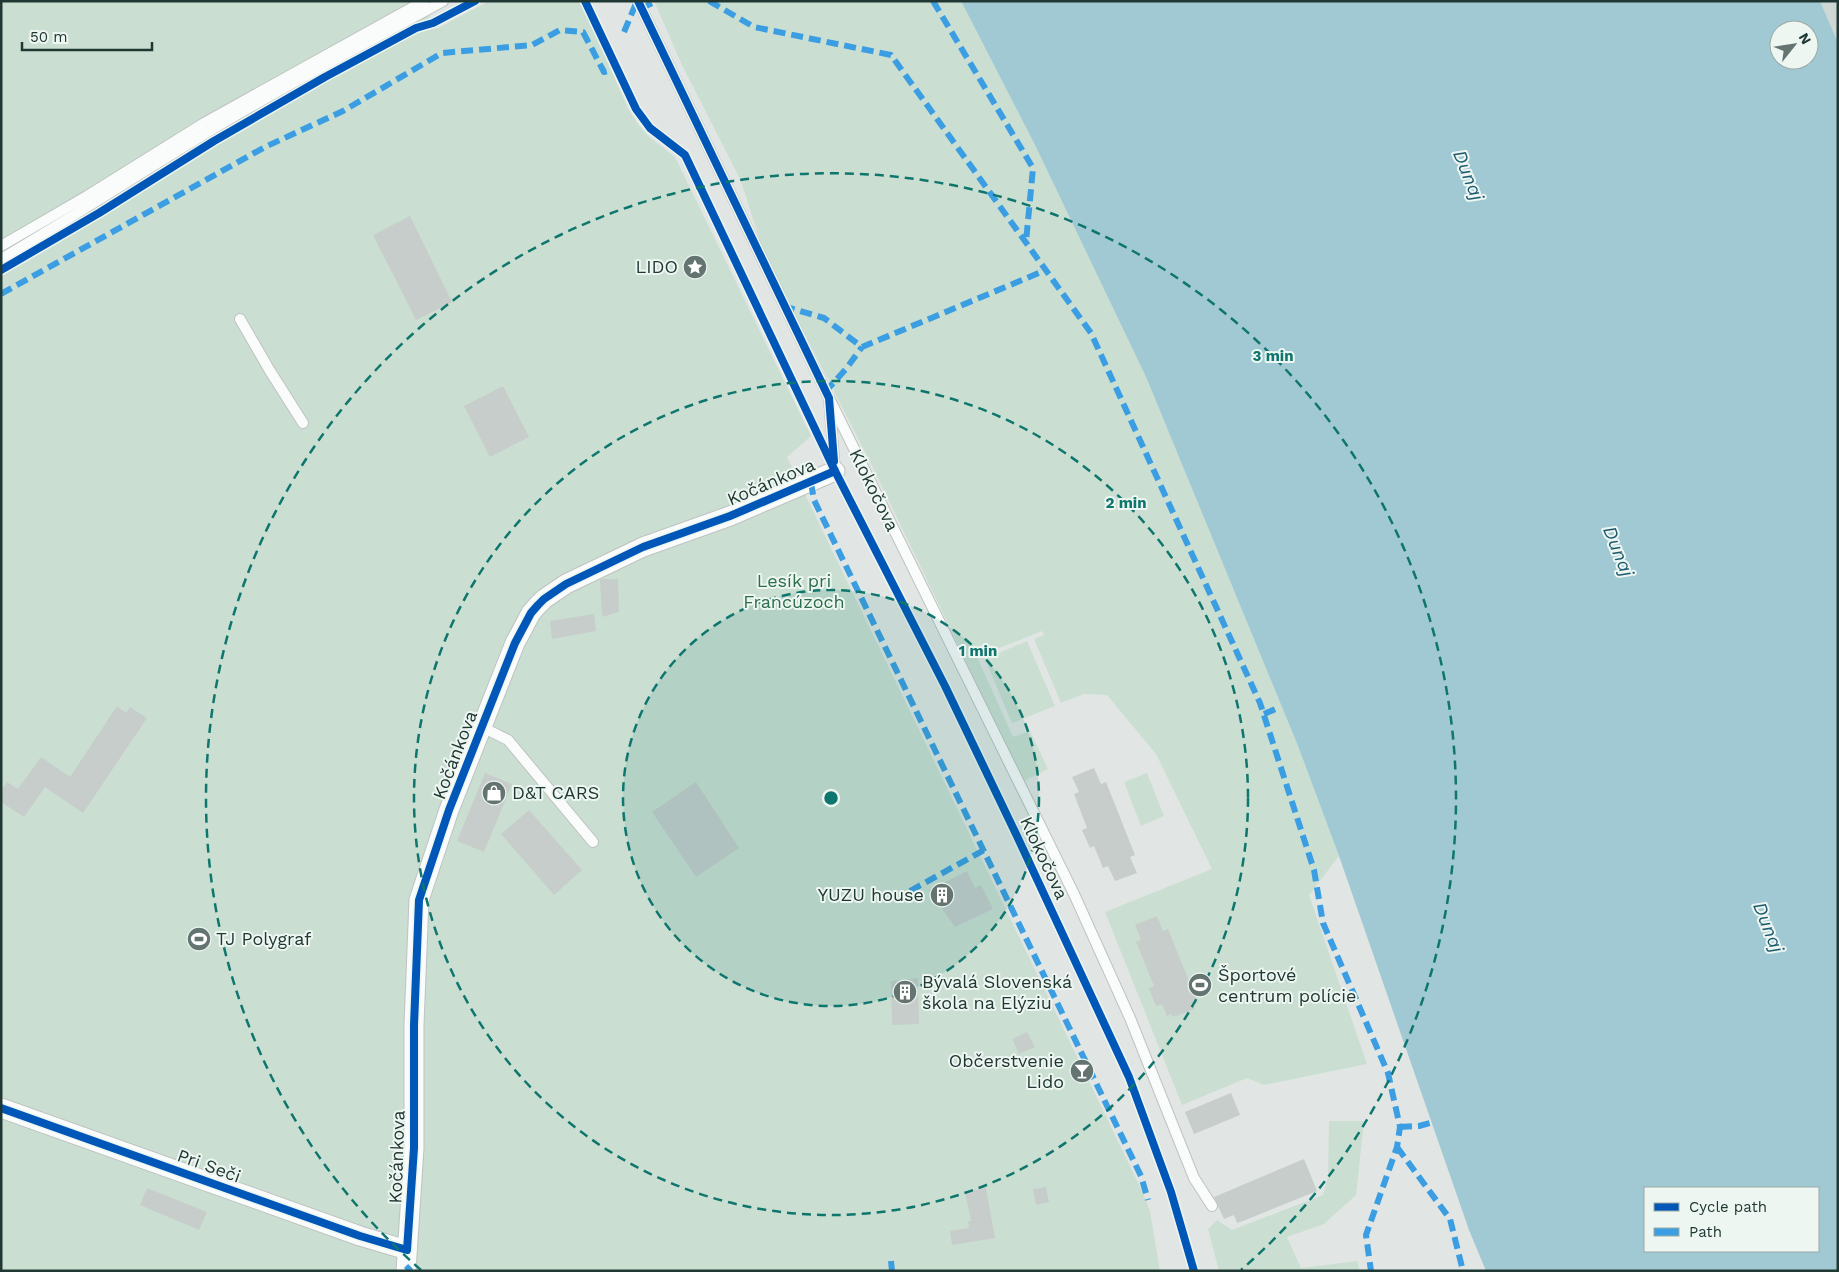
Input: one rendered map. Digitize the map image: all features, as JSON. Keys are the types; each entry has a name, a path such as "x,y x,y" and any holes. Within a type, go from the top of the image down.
{"street":[{"name":"Kočánkova","path":"407,1250 414,1148 414,1025 419,900 449,810 515,643 531,613 550,595 566,584 643,547 730,516 835,471"},
{"name":"Pri Seči","path":"1,1108 360,1236 407,1250"},
{"path":"406,1271 407,1250"}],"lane":[{"path":"1,246 88,196 204,122 424,5 444,1"},
{"name":"Klokočova","path":"638,1 829,398 1074,894 1130,1018 1194,1178 1212,1206"},
{"path":"1,259 94,204 209,131 424,5"},
{"path":"240,320 270,372 303,422"},
{"path":"829,398 835,471"},
{"path":"482,726 508,740 593,842"}],"shaded area":[{"path":"1820,1 1838,1 1838,43"}],"green space":[{"name":"Lesík pri Francúzoch","path":"1,1 421,1 436,29 489,1 580,1 628,108 637,123 648,136 675,157 811,436 787,457 1142,1191 1150,1211 1160,1271 1,1271"},
{"path":"654,1 961,1 1035,145 1146,377 1298,746 1339,856 1309,895 1367,1064 1264,1085 1247,1078 1182,1105 1105,912 1212,869 1156,754 1107,695 1084,694 1061,703 1034,639 1044,635 1042,631 977,657 1013,737 1030,731 1048,769 1024,781 872,466 763,251 741,181 682,65"},
{"path":"1027,641 1055,706 1012,723 985,659"},
{"path":"1147,773 1164,816 1141,826 1124,782"},
{"path":"1329,1121 1364,1121 1356,1195 1324,1224 1287,1237 1301,1268 1357,1261 1360,1271 1219,1271 1208,1229 1217,1220 1232,1230 1323,1195 1328,1177"}],"water":[{"name":"Dunaj","path":"961,1 1820,1 1838,43 1838,1271 1486,1271 1469,1230 1339,856 1298,746 1146,377 1035,145"}],"building":[{"path":"410,216 452,302 416,320 373,235"},
{"path":"503,386 529,437 490,457 464,406"},
{"path":"618,579 619,612 602,617 600,580"},
{"path":"594,614 596,631 552,639 550,621"},
{"path":"117,706 126,713 130,707 147,718 83,813 45,787 24,817 1,802 1,791 7,782 18,789 41,757 70,777"},
{"path":"1094,768 1101,784 1106,782 1135,855 1130,857 1137,873 1115,881 1108,866 1103,868 1094,846 1090,848 1082,830 1087,828 1074,794 1079,792 1072,777"},
{"path":"485,773 512,784 484,852 457,841"},
{"path":"696,782 739,848 696,877 652,812"},
{"path":"529,810 582,870 554,895 501,834"},
{"name":"YUZU house","path":"967,871 975,888 981,885 993,909 955,927 929,890"},
{"path":"1157,916 1163,931 1168,929 1198,1003 1193,1005 1195,1009 1173,1017 1171,1014 1167,1016 1162,1004 1156,1006 1149,988 1154,986 1136,942 1141,940 1135,925"},
{"name":"Bývalá Slovenská škola na Elýziu","path":"918,978 919,1024 892,1025 891,981"},
{"path":"1027,1032 1035,1047 1019,1054 1012,1039"},
{"path":"1231,1093 1240,1115 1194,1134 1185,1112"},
{"path":"1304,1159 1317,1191 1237,1223 1234,1215 1224,1219 1214,1197"},
{"path":"1046,1187 1049,1202 1036,1205 1033,1189"},
{"path":"147,1188 207,1212 199,1230 140,1205"},
{"path":"986,1188 995,1238 952,1245 950,1231 969,1228 968,1221 971,1221 965,1192"}],"marked path":[{"path":"624,32 637,1"},
{"path":"641,8 657,1"},
{"path":"709,1 754,27 891,55 1091,333 1260,703 1314,870 1323,923 1388,1073 1400,1127 1397,1147 1366,1235 1371,1271"},
{"path":"933,1 1033,168 1026,242"},
{"path":"1,294 265,147 343,111 442,53 532,45 560,30 583,32 604,72 617,69"},
{"path":"783,306 824,318 862,347 1046,270"},
{"path":"825,392 846,369 862,347"},
{"path":"811,483 814,500 1141,1176 1148,1200"},
{"path":"1264,714 1280,707"},
{"path":"910,891 984,850"},
{"path":"1400,1127 1419,1126 1430,1123"},
{"path":"1397,1147 1450,1219 1463,1271"},
{"path":"891,1261 892,1271"},
{"path":"406,1266 411,1271"}],"cycle path":[{"path":"1,270 99,213 214,141 325,77 416,28 433,23 475,1"},
{"path":"585,1 636,109 650,128 685,155 835,471 945,686 1016,834 1129,1077 1171,1192 1194,1271"},
{"path":"638,1 829,398 834,461"},
{"path":"1,1108 360,1236 407,1250 414,1148 414,1025 419,900 449,810 515,643 531,613 544,599 566,584 643,547 730,516 835,471"}],"place":[{"name":"LIDO","path":"695,267"},
{"name":"D&T CARS","path":"494,793"},
{"name":"YUZU house","path":"942,895"},
{"name":"TJ Polygraf","path":"199,939"},
{"name":"Športové centrum polície","path":"1200,985"},
{"name":"Bývalá Slovenská škola na Elýziu","path":"905,992"},
{"name":"Občerstvenie Lido","path":"1082,1071"}]}
